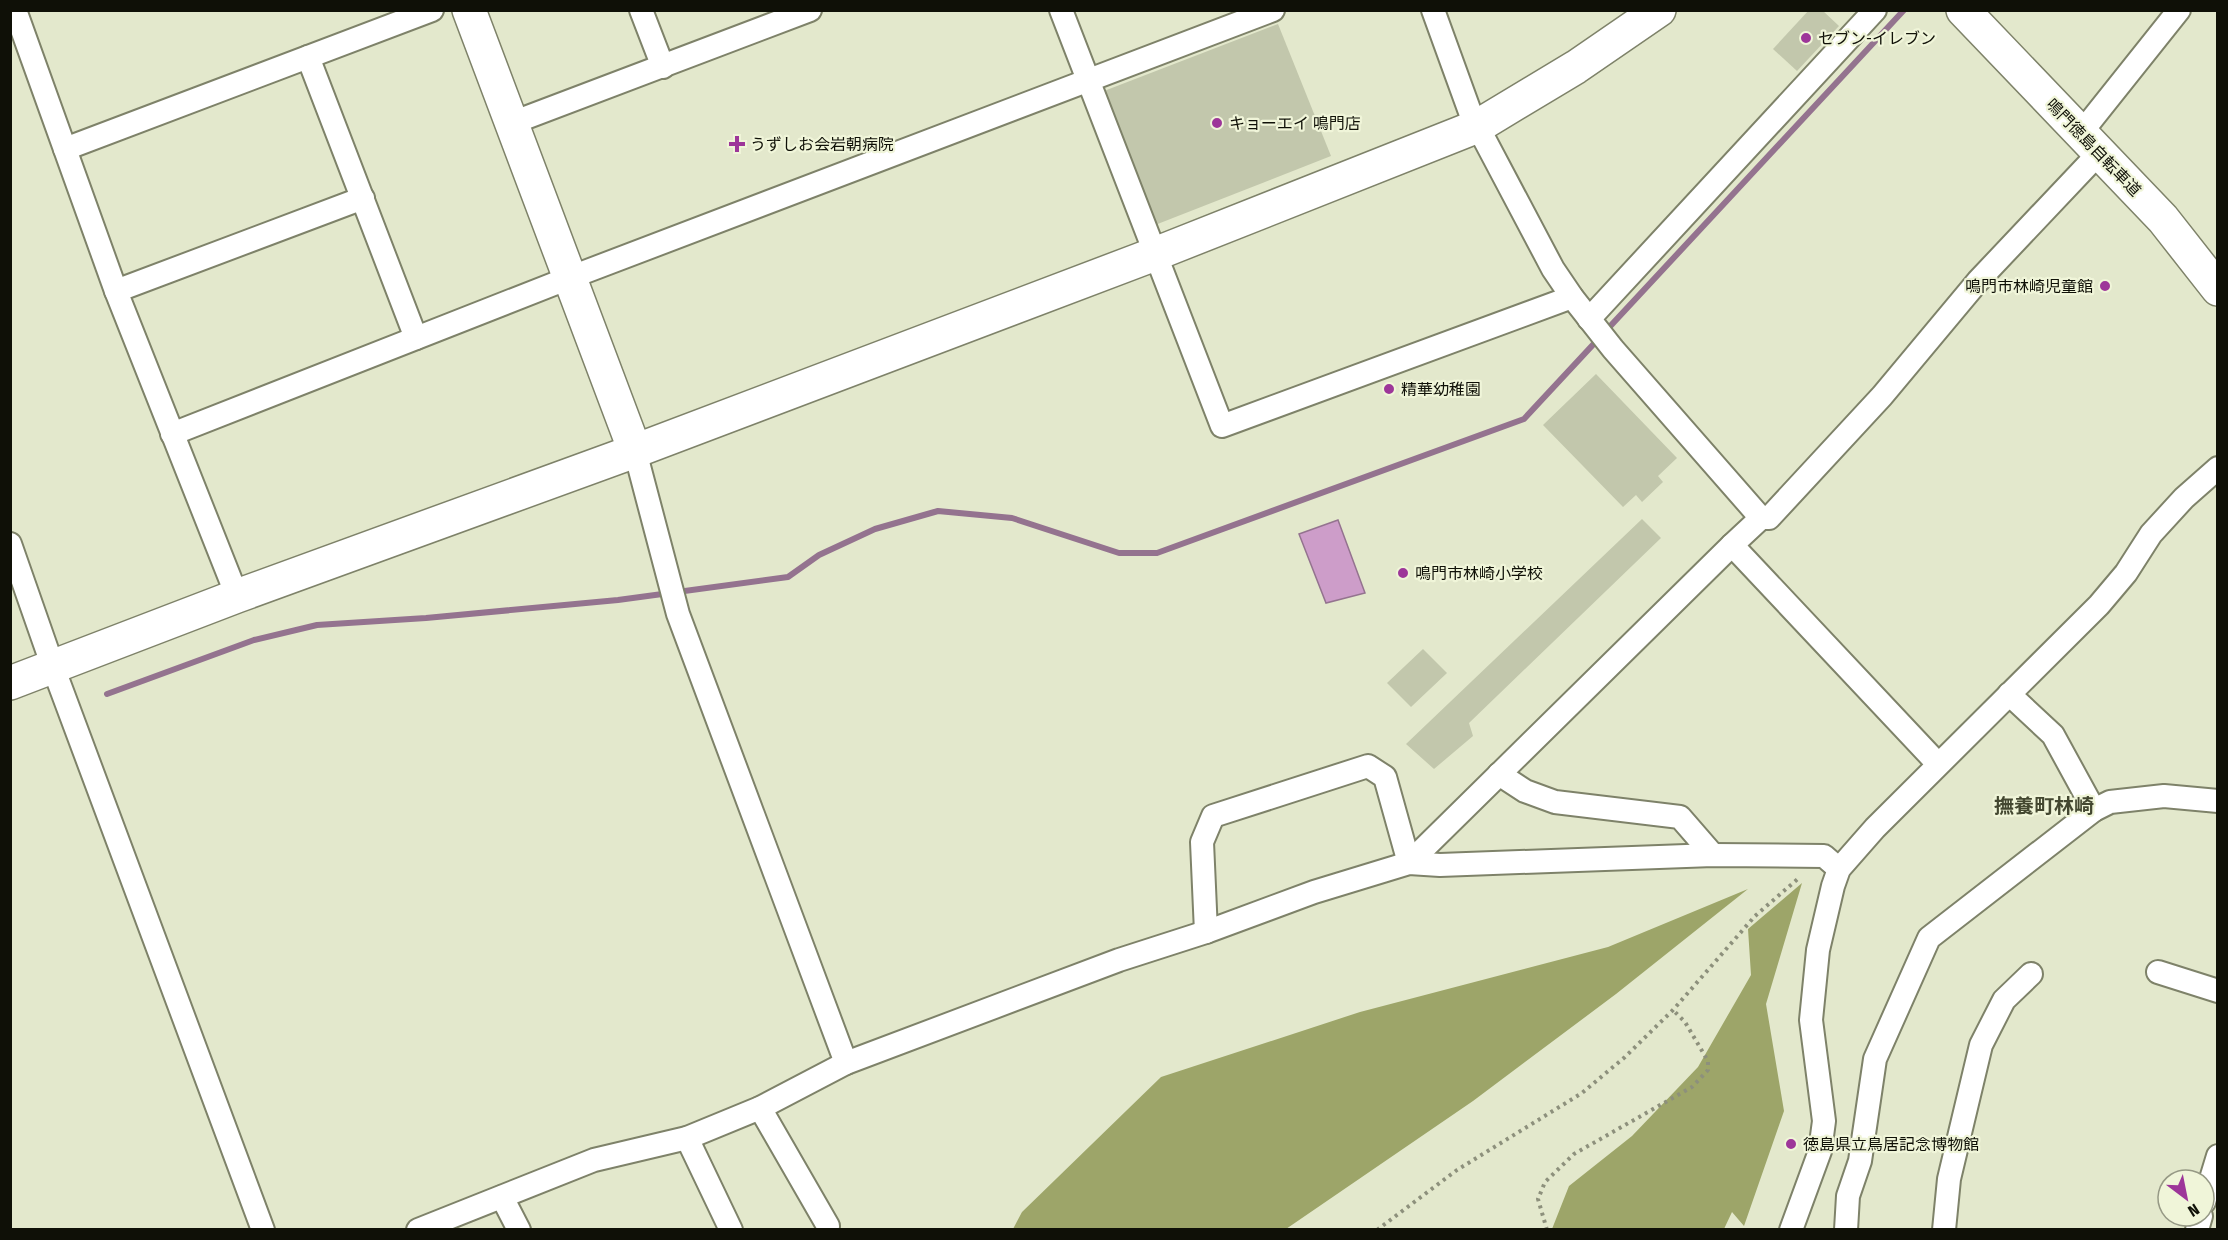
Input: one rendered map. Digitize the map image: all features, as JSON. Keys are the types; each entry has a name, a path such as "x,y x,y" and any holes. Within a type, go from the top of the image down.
{"street":[{"path":"15,10 116,291 237,596"},
{"path":"65,148 432,10"},
{"path":"469,10 635,451 678,614 846,1063"},
{"path":"641,10 663,67"},
{"path":"512,123 810,10"},
{"path":"1061,10 1222,426 1572,297"},
{"path":"172,434 569,278 1273,10"},
{"path":"1433,10 1470,112 1553,269 1613,349 1761,518"},
{"path":"10,683 237,596 635,451 1155,254 1478,126 1576,67 1659,10"},
{"path":"1591,322 1875,10"},
{"name":"鳴門徳島自転車道","path":"1963,10 2163,219 2217,289"},
{"path":"1409,863 1732,545 1761,518 1769,518 1882,396 2090,143 2179,10"},
{"path":"308,57 416,338"},
{"path":"116,291 363,198"},
{"path":"418,1230 594,1160 687,1138 760,1108 846,1063 1119,960 1206,932 1314,892 1409,863 1440,865 1713,855 1832,862 1875,828 2099,604 2126,573 2151,534 2184,498 2217,468"},
{"path":"10,544 262,1230"},
{"path":"1732,545 1938,764"},
{"path":"2009,694 2053,735 2094,810"},
{"path":"1206,932 1202,842 1213,816 1368,766 1385,777 1409,863"},
{"path":"1499,774 1525,791 1555,802 1680,817 1713,855"},
{"path":"1846,1230 1848,1196 1860,1161 1875,1059 1929,938 2094,810 2110,802 2164,796 2217,801"},
{"path":"1791,1230 1820,1151 1824,1121 1811,1020 1818,951 1833,886 1832,862"},
{"path":"2158,972 2217,991"},
{"path":"1944,1230 1949,1179 1981,1045 2004,1000 2031,974"},
{"path":"760,1108 828,1226"},
{"path":"687,1138 731,1230"},
{"path":"502,1197 519,1230"}],"path":[{"path":"1377,1230 1457,1170 1582,1093 1625,1058 1672,1010 1755,916 1832,862"},
{"path":"1547,1230 1538,1199 1545,1182 1574,1154 1692,1087 1708,1070 1708,1061 1684,1022 1672,1010"}],"green space":[{"path":"1802,883 1766,1004 1784,1111 1744,1226 1732,1212 1724,1229 1552,1229 1569,1186 1632,1136 1698,1067 1751,975 1748,929"},
{"path":"1748,889 1616,994 1473,1101 1286,1229 1013,1229 1022,1212 1161,1077 1360,1012 1608,947"}],"shaded area":[{"path":"1338,520 1365,593 1326,603 1299,534"}],"building":[{"path":"1809,10 1822,10 1839,26 1797,71 1773,49"},
{"name":"キョーエイ 鳴門店","path":"1278,24 1331,156 1155,225 1104,91"},
{"path":"1596,374 1677,458 1658,476 1663,482 1642,502 1636,495 1623,507 1543,425"},
{"path":"1642,519 1661,538 1469,723 1473,736 1434,769 1406,744"},
{"path":"1423,649 1447,673 1411,707 1387,683"}],"waterway":[{"path":"107,694 254,640 317,625 426,618 618,600 788,577 819,555 875,529 938,511 1012,518 1119,553 1157,553 1524,419 1904,10"}],"place":[{"name":"セブン-イレブン","path":"1806,38"},
{"name":"キョーエイ 鳴門店","path":"1217,123"},
{"name":"うずしお会岩朝病院","path":"737,144"},
{"name":"鳴門市林崎児童館","path":"2105,286"},
{"name":"精華幼稚園","path":"1389,389"},
{"name":"鳴門市林崎小学校","path":"1403,573"},
{"name":"徳島県立鳥居記念博物館","path":"1791,1144"}],"district":[{"name":"撫養町林崎","path":"2044,806"}]}
